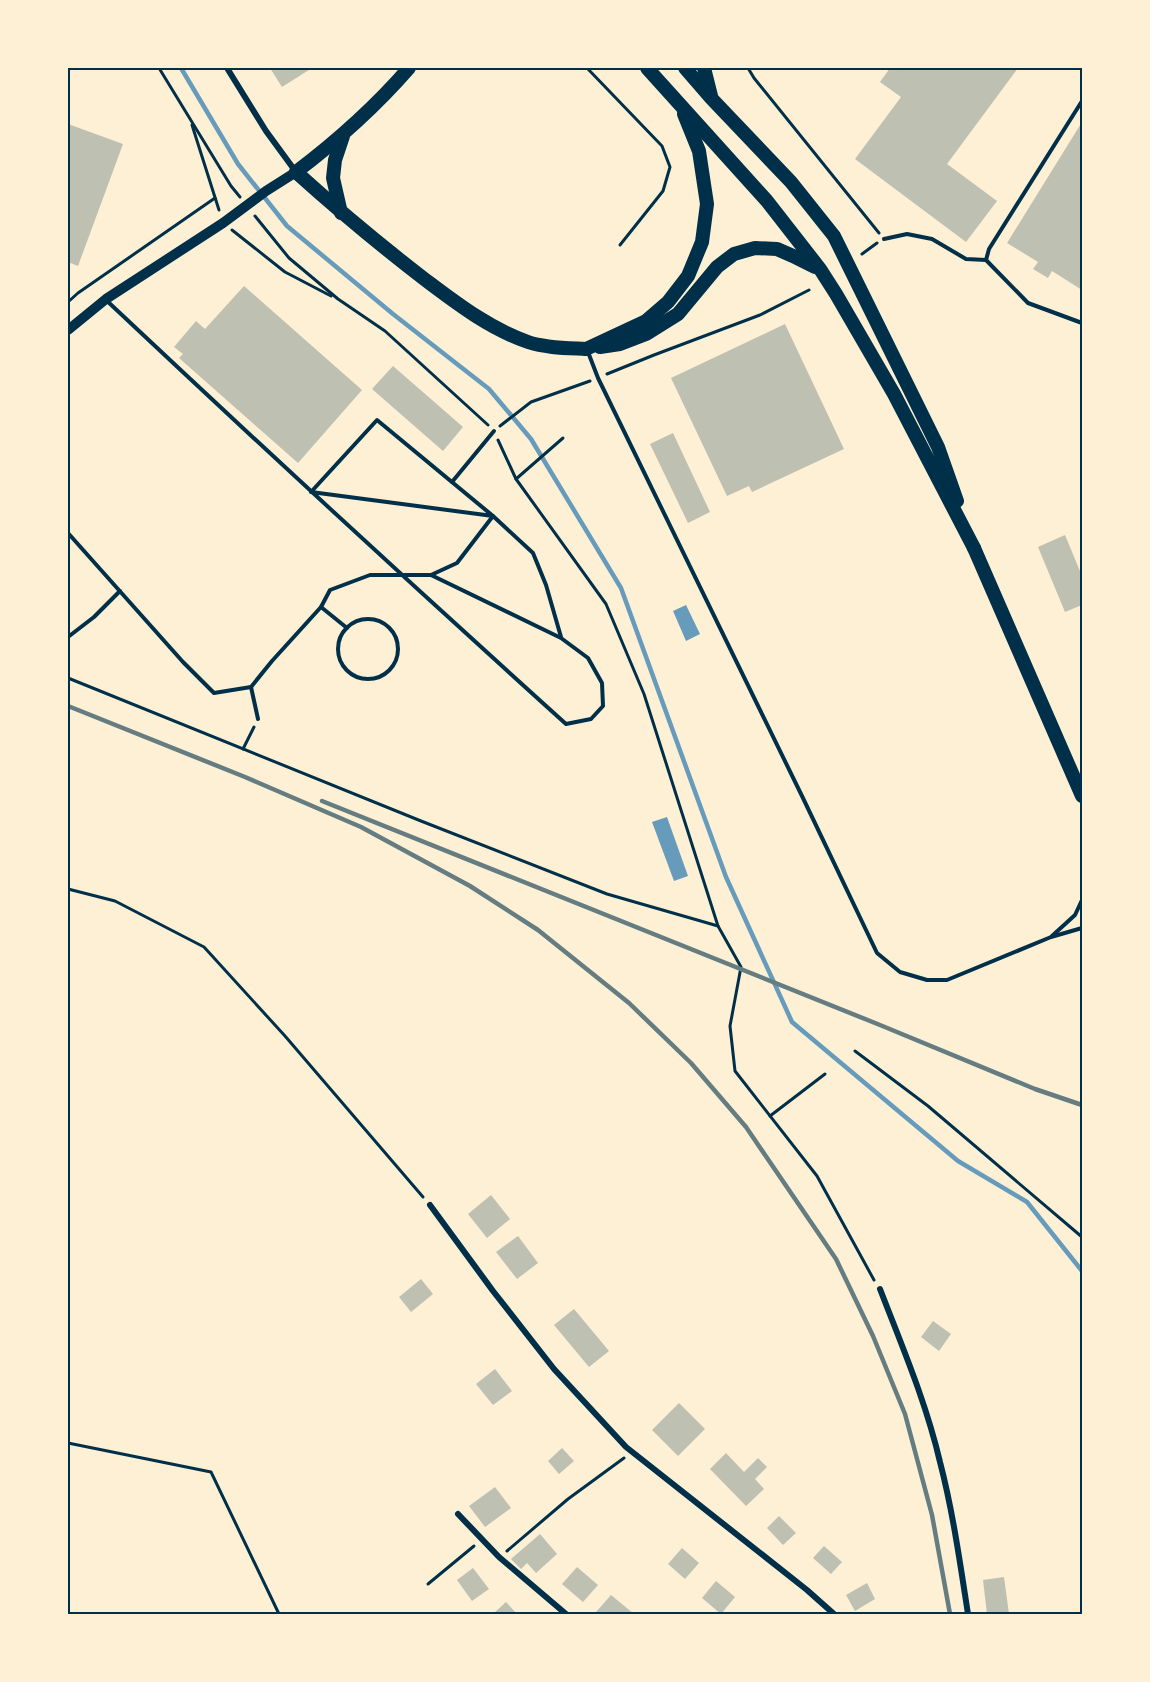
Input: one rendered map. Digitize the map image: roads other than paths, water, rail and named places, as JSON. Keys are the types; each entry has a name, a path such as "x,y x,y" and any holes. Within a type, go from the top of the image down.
{"main road":[{"path":"409,68 344,134 296,172 341,214 448,297 489,325 529,342 562,348 586,349 620,344 646,334 678,314 717,267 734,254 755,248 777,249 820,269"},
{"path":"647,68 767,201 820,269 836,294 894,394 974,548 1083,796"},
{"path":"685,68 791,182 834,236 938,447 974,548"},
{"path":"704,68 711,98"},
{"path":"586,349 646,321 668,302 688,276 702,242 707,204 699,151 682,107"},
{"path":"341,214 333,178 335,160 344,134"}],"street":[{"path":"68,330 106,299 223,224 242,208 296,172 266,131 227,68"},
{"path":"430,1205 554,1369 626,1447 807,1590 834,1614"},
{"path":"880,1289 919,1389 940,1460 954,1521 968,1614"},
{"path":"458,1514 499,1557 566,1614"}],"lane":[{"path":"986,260 989,249 1083,101"},
{"path":"884,239 907,234 932,239 966,259 986,260 1028,303 1083,323"},
{"path":"106,299 311,492 566,724 591,719 603,706 602,683 588,658 561,638 431,574"},
{"path":"586,349 877,953 900,972 927,980 947,980 1051,937 1083,928"},
{"path":"311,492 377,420 493,516 533,553 546,585 561,638"},
{"path":"452,482 494,430"},
{"path":"311,492 493,516"},
{"path":"68,533 183,662 214,693 252,687 272,661 321,607 330,590 370,575 431,574 457,563 493,516"},
{"path":"68,637 94,617 120,591"},
{"path":"321,607 347,628"},
{"path":"368,619 379,621 389,628 398,649 395,661 389,670 379,677 368,679 356,677 346,670 340,660 338,649 340,638 347,628 357,621 368,619"},
{"path":"252,687 258,719"},
{"path":"1051,937 1075,915 1083,900"}],"water":[{"path":"686,605 700,634 686,641 673,611"},
{"path":"667,817 688,876 674,881 652,822"}],"waterway":[{"path":"181,68 238,164 287,226 393,314 489,389 531,439 621,588 726,877 792,1022 958,1161 1027,1202 1082,1271"}],"railway":[{"path":"68,706 245,777 361,827 470,886 538,930 629,1003 691,1063 746,1127 836,1259 873,1336 905,1414 932,1515 950,1614"},
{"path":"322,801 1035,1089 1082,1105"}]}
